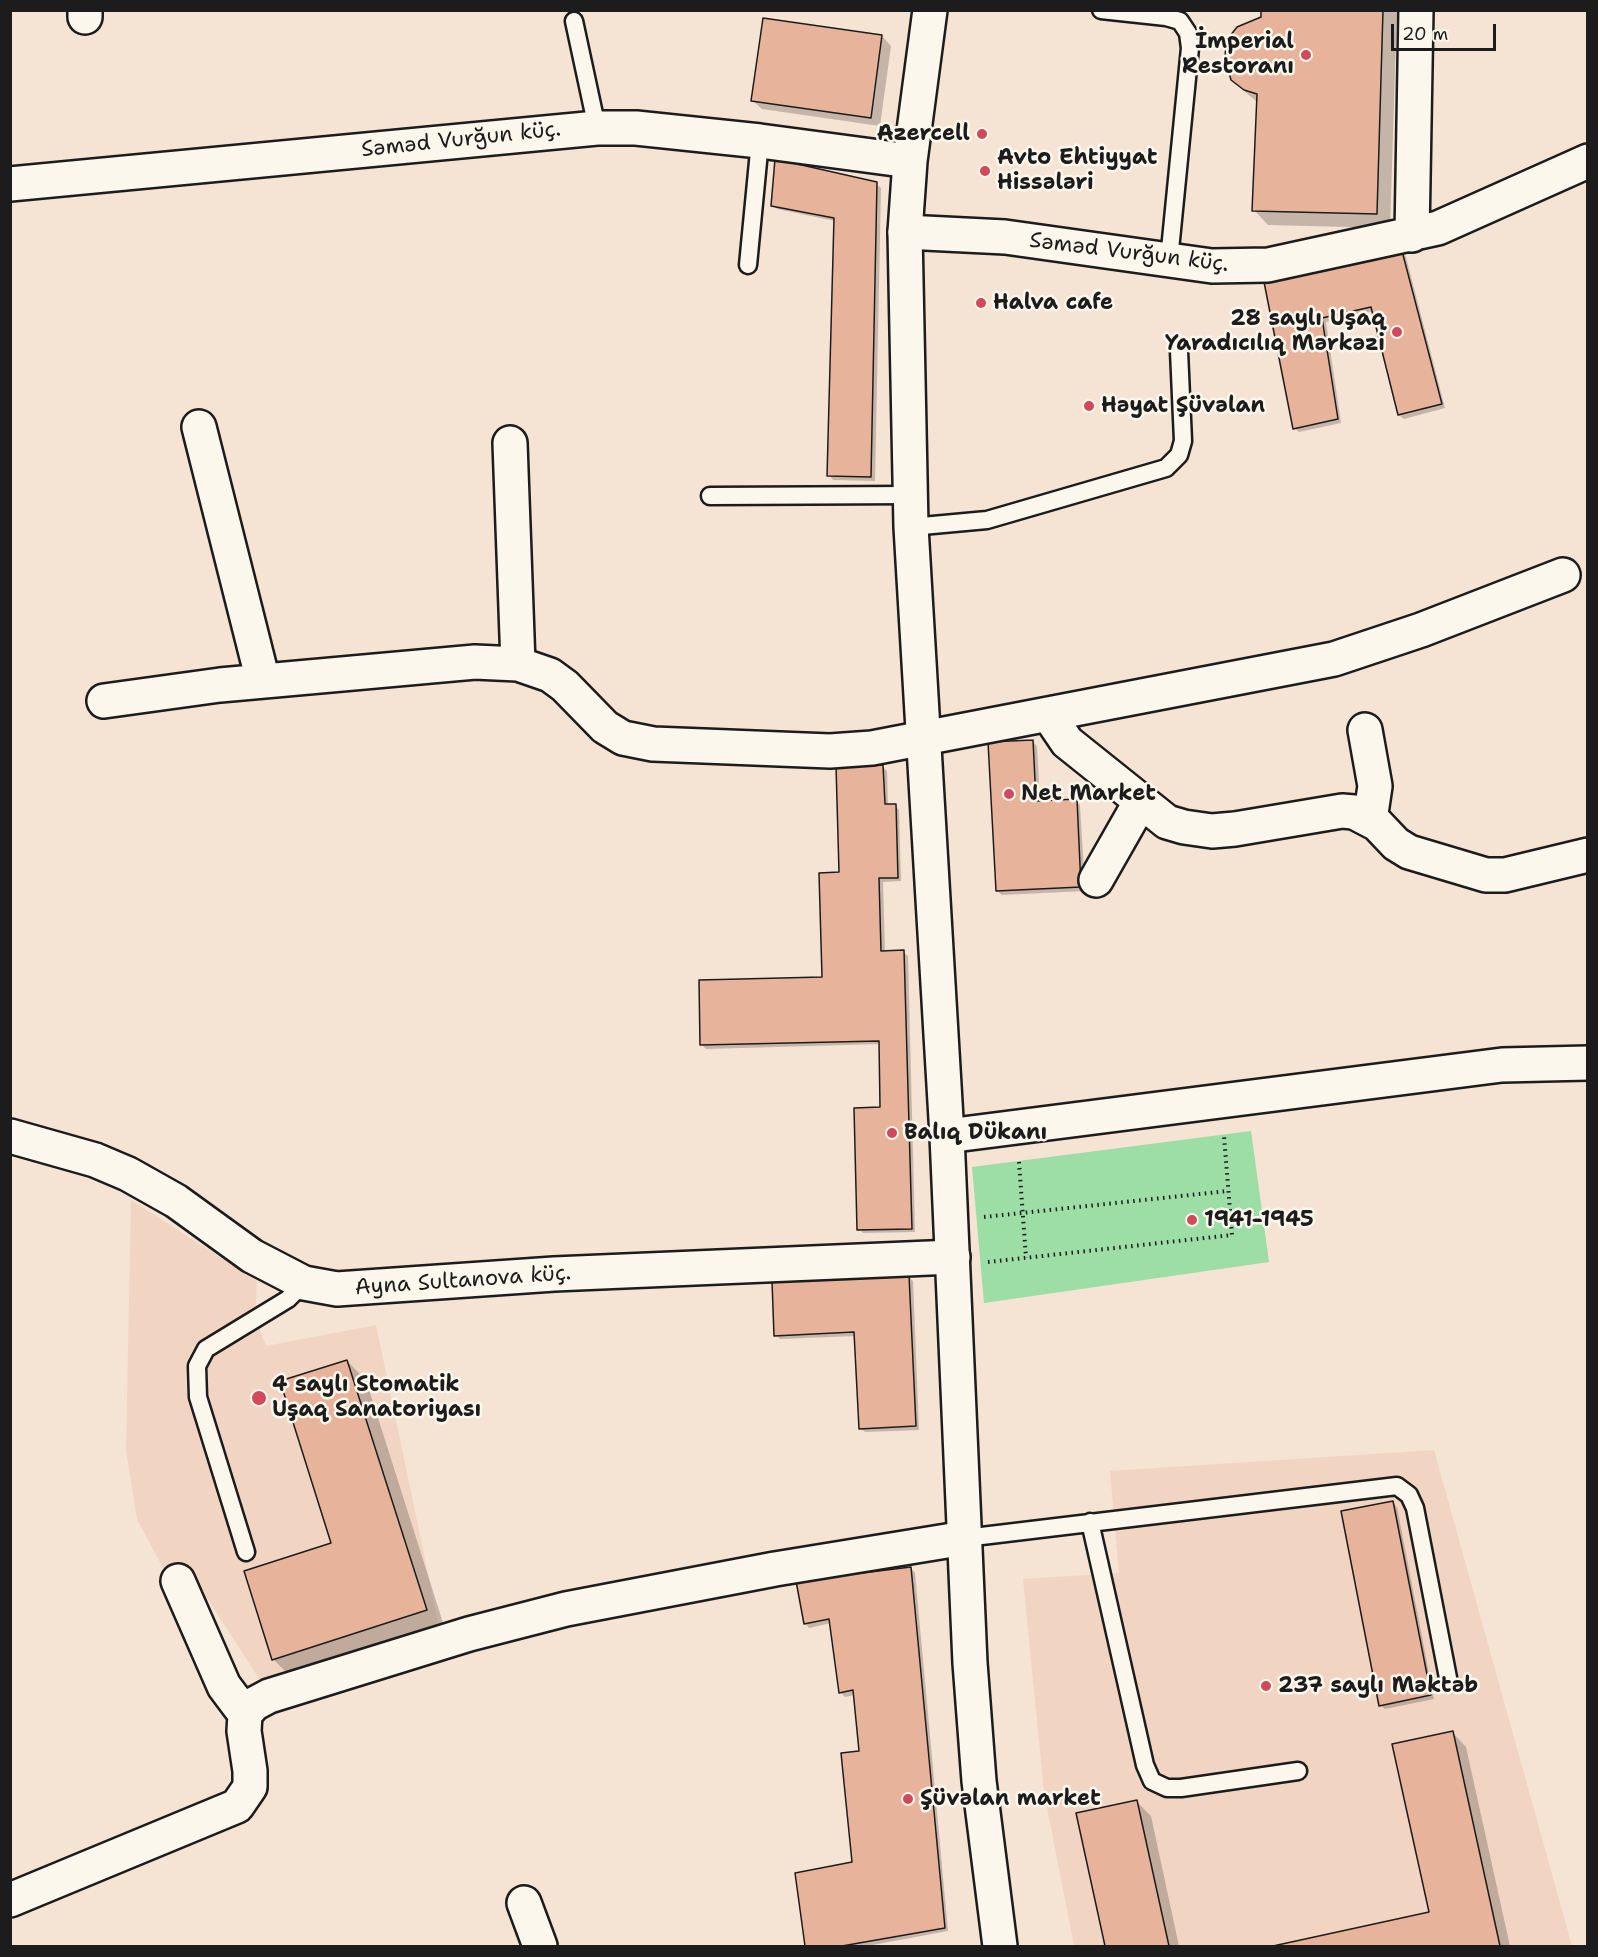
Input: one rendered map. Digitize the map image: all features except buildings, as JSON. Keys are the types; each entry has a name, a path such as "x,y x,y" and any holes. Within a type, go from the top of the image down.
{"street":[{"path":"930,10 910,161 905,232 911,527 947,1136 967,1260 965,1538 970,1663 978,1769 997,1946"},
{"path":"1412,235 1416,10"},
{"name":"Səməd Vurğun küç.","path":"10,184 597,128 636,128 760,141 910,161"},
{"name":"Səməd Vurğun küç.","path":"905,232 1005,237 1212,266 1268,265 1412,235 1461,219 1587,161"},
{"path":"200,427 263,681"},
{"path":"510,443 518,664"},
{"path":"104,701 263,681 475,662 518,664 550,675 566,686 605,727 623,738 643,742 830,751 872,748 924,740 1334,659 1410,634 1563,575"},
{"path":"1048,714 1067,742 1167,822 1184,827 1212,831 1342,811 1354,812 1377,824 1396,844 1409,852 1486,874 1505,875 1587,855"},
{"path":"1365,730 1375,786 1370,820"},
{"path":"1096,880 1141,801"},
{"path":"947,1136 1502,1065 1587,1063"},
{"name":"Ayna Sultanova küç.","path":"10,1136 95,1160 152,1185 252,1256 304,1283 337,1289 554,1274 967,1260"},
{"path":"10,1900 237,1806 250,1788 244,1731 245,1714 254,1704 269,1696 469,1634 566,1609 774,1569 965,1538"},
{"path":"178,1581 224,1686 245,1714"},
{"path":"524,1903 540,1947"}],"lane":[{"path":"1101,10 1166,17 1180,21 1188,33 1190,48 1169,260"},
{"path":"573,21 597,128"},
{"path":"748,265 760,141"},
{"path":"911,527 987,520 1166,468 1179,455 1183,441 1179,351"},
{"path":"710,496 910,495"},
{"path":"246,1552 198,1397 197,1366 206,1349 288,1299 304,1283"},
{"path":"965,1538 1397,1486 1409,1494 1415,1508 1449,1683"},
{"path":"1090,1522 1145,1765 1152,1781 1167,1788 1181,1788 1298,1771"}],"path":[{"path":"967,1260 1026,1258 1232,1235 1224,1136"},
{"path":"1019,1161 1026,1258"},
{"path":"977,1218 1228,1191"}],"shaded area":[{"name":"4 saylı Stomatik Uşaq Sanatoriyası","path":"131,1200 257,1281 255,1317 266,1346 376,1325 439,1626 262,1683 185,1564 166,1574 137,1519 126,1450"},
{"name":"237 saylı Məktəb","path":"1434,1450 1572,1946 1074,1946 1044,1792 1023,1579 1119,1573 1110,1471"}],"green space":[{"path":"1251,1131 1269,1262 984,1303 972,1167"}],"place":[{"name":"İmperial Restoranı","path":"1306,55"},
{"name":"Azercell","path":"982,134"},
{"name":"Avto Ehtiyyat Hissələri","path":"985,171"},
{"name":"Halva cafe","path":"981,303"},
{"name":"28 saylı Uşaq Yaradıcılıq Mərkəzi","path":"1397,332"},
{"name":"Həyat Şüvəlan","path":"1089,406"},
{"name":"Net Market","path":"1009,794"},
{"name":"Balıq Dükanı","path":"892,1133"},
{"name":"1941-1945","path":"1192,1220"},
{"name":"4 saylı Stomatik Uşaq Sanatoriyası","path":"259,1398"},
{"name":"237 saylı Məktəb","path":"1266,1686"},
{"name":"Şüvəlan market","path":"908,1799"}]}
